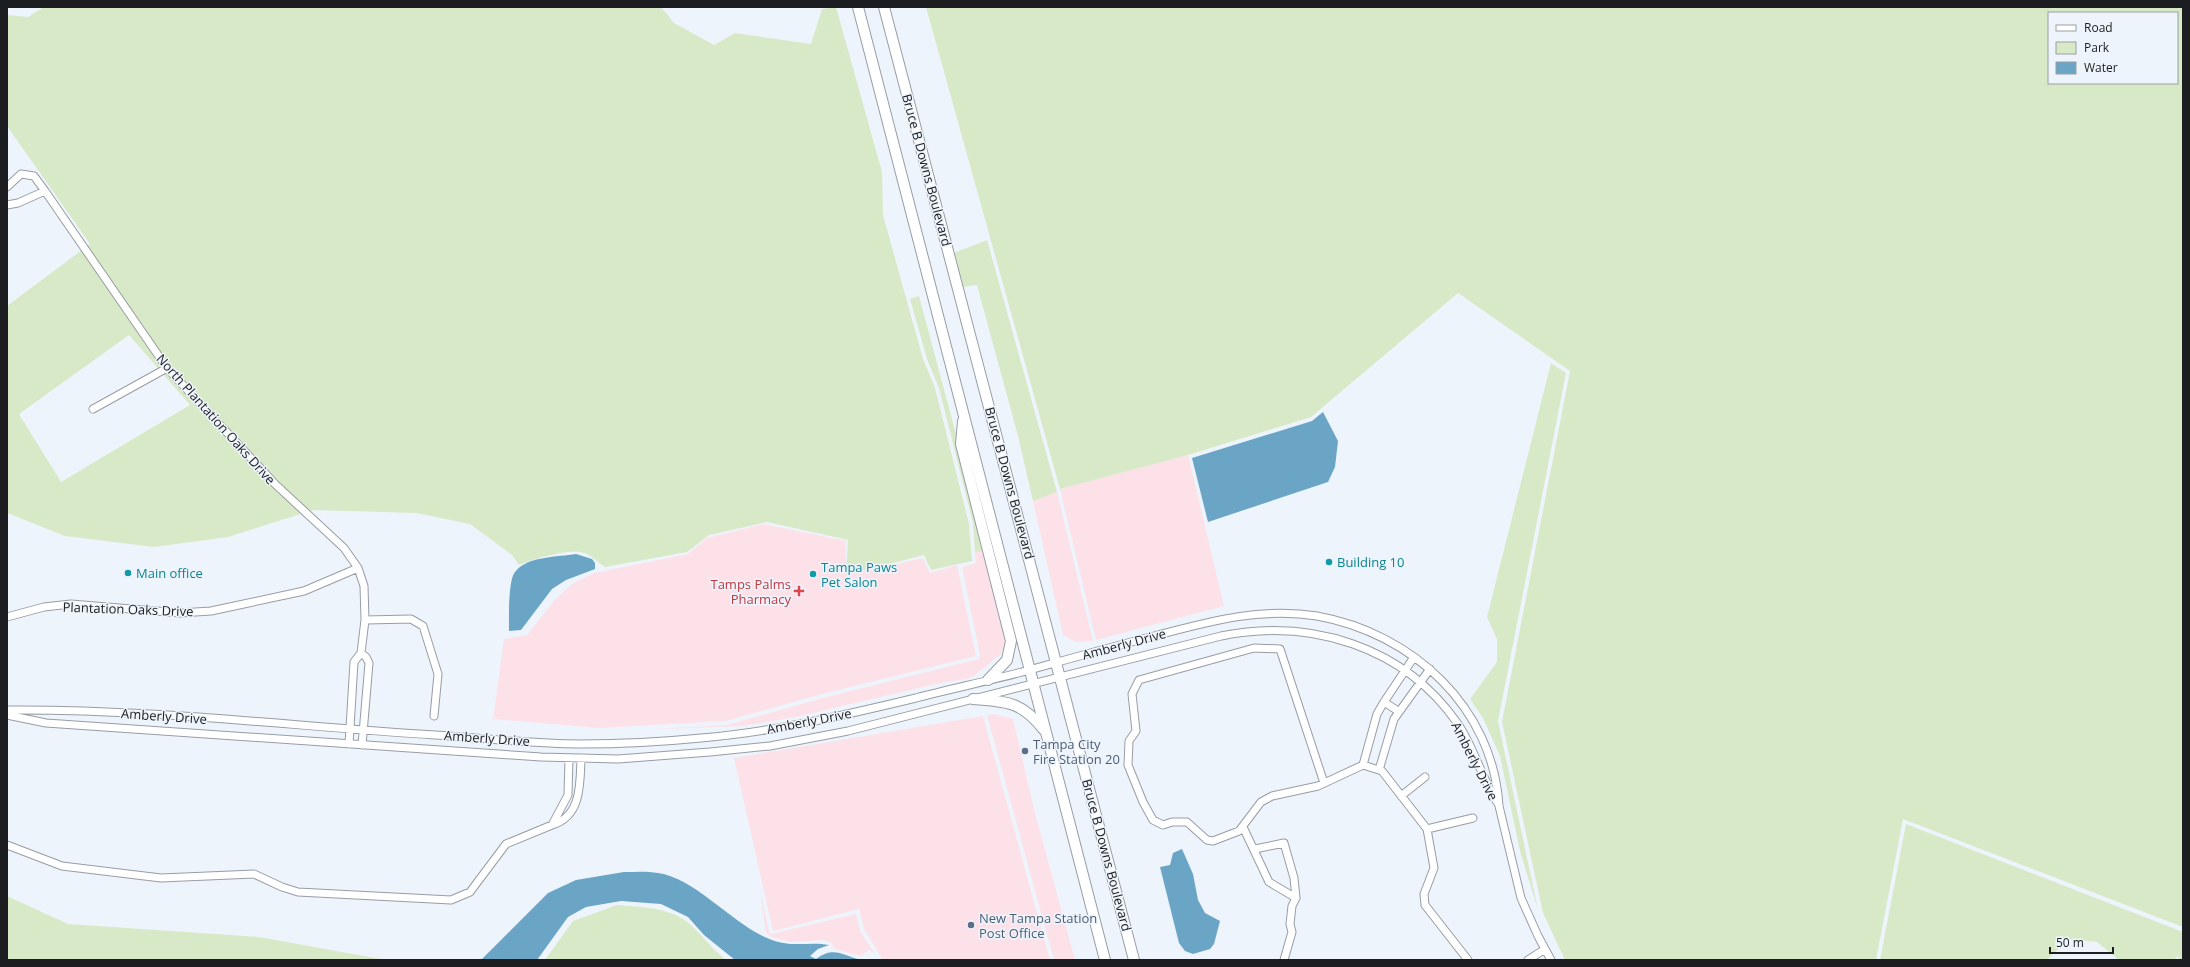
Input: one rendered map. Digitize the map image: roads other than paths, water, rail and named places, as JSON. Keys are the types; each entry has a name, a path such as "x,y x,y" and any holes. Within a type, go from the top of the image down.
{"main road":[{"name":"Bruce B Downs Boulevard","path":"858,7 1105,960"},
{"name":"Bruce B Downs Boulevard","path":"884,7 1134,960"},
{"path":"963,412 961,444 1011,641 1008,660 988,680"},
{"path":"973,699 1001,701 1020,707 1029,713 1047,734"}],"street":[{"name":"North Plantation Oaks Drive","path":"7,187 22,174 34,176 167,368 275,484 344,548 358,568"},
{"path":"7,205 18,203 45,191"},
{"path":"93,409 167,368"},
{"path":"349,744 354,662 361,653 365,620 364,586 358,568"},
{"name":"Plantation Oaks Drive","path":"7,617 44,607 71,604 180,613 211,611 304,591 358,568"},
{"name":"Amberly Drive","path":"7,710 60,710 148,714 363,731 579,744 706,738 764,730 844,715 988,680 1224,618 1268,612 1315,616 1353,625 1389,641 1430,669 1456,696 1476,727 1491,761 1498,790 1499,806 1521,898 1528,916 1551,960"},
{"path":"365,620 411,619 423,626 438,674 434,716"},
{"name":"Amberly Drive","path":"7,715 46,723 362,745 569,758 618,759 770,746 848,731 1221,636 1263,630 1305,632 1339,639 1372,652 1404,671 1420,683 1438,700 1458,725 1475,755 1490,792 1499,806"},
{"path":"1324,783 1280,649 1254,648 1139,680 1132,694 1136,731 1129,741 1128,765 1143,802 1153,820 1163,825 1172,822 1187,822 1208,840 1213,841 1239,831 1244,827 1261,802 1272,796 1324,783 1363,765 1378,770 1382,772 1428,829 1434,868 1424,894 1425,905 1468,960"},
{"path":"361,653 366,656 369,663 362,745"},
{"path":"1363,765 1377,714 1414,657"},
{"path":"1378,770 1386,741 1398,711 1430,669"},
{"path":"1384,702 1398,711"},
{"path":"7,845 62,866 161,878 254,874 282,887 298,892 451,900 470,892 506,844 565,819 574,808 579,796 579,744"},
{"path":"552,825 568,795 569,758"},
{"path":"1401,796 1425,777"},
{"path":"568,795 579,796"},
{"path":"1428,829 1473,818"},
{"path":"1244,827 1256,849 1269,882 1296,898"},
{"path":"1256,849 1284,843 1294,878 1296,898 1292,906 1290,924 1292,932 1284,960"},
{"path":"1529,960 1545,949"}],"water":[{"path":"1323,412 1338,441 1335,467 1328,482 1208,522 1192,458 1312,421"},
{"path":"576,554 592,559 595,563 595,569 566,580 552,589 521,630 509,631 510,591 515,572 520,567 535,560"},
{"path":"1182,849 1193,874 1198,900 1205,913 1220,921 1214,944 1210,949 1193,954 1185,951 1179,943 1160,867 1170,865 1173,853"},
{"path":"624,872 654,872 672,877 701,893 758,934 772,940 788,944 829,945 818,949 810,956 816,959 822,955 833,952 861,960 735,960 704,935 688,917 661,904 621,901 586,907 568,917 537,960 481,960 548,893 576,880"}],"place":[{"name":"Building 10","path":"1329,562"},
{"name":"Main office","path":"128,573"},
{"name":"Tampa Paws Pet Salon","path":"813,574"},
{"name":"Tamps Palms Pharmacy","path":"799,591"},
{"name":"Tampa City Fire Station 20","path":"1025,751"},
{"name":"New Tampa Station Post Office","path":"971,925"}]}
